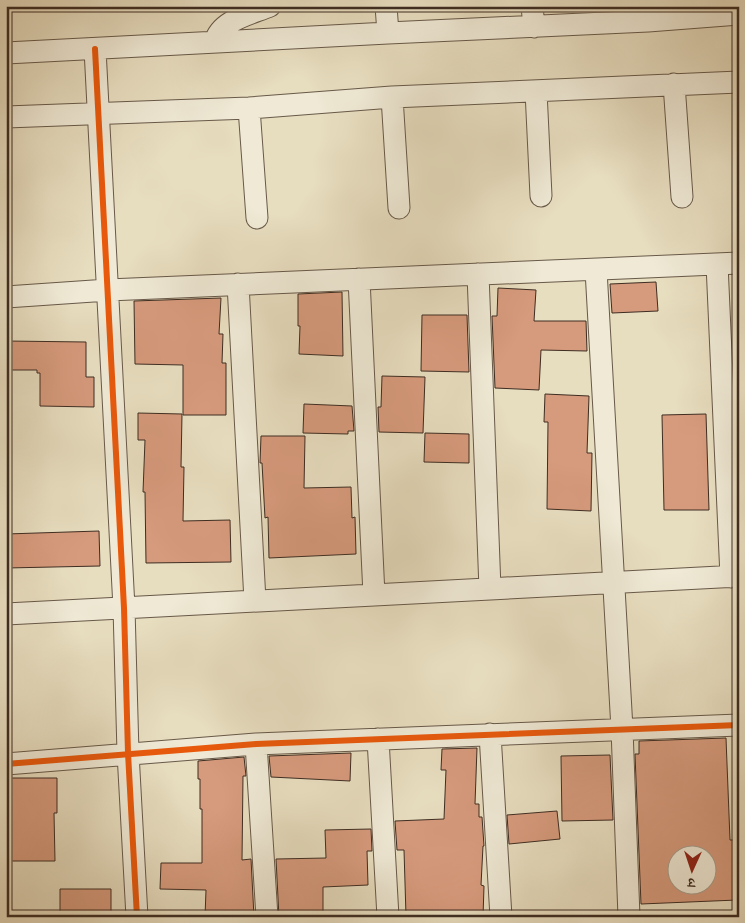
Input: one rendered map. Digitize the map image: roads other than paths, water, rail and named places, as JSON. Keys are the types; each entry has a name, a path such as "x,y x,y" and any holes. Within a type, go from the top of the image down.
{"street":[{"path":"215,42 217,34 225,25 270,6"},
{"path":"386,6 388,33"},
{"path":"6,54 388,33 533,17 675,13 739,14"},
{"path":"95,49 124,608 128,753 137,917"},
{"path":"6,117 98,112 249,108 392,98 739,82"},
{"path":"674,84 682,197"},
{"path":"536,91 541,196"},
{"path":"392,98 399,208"},
{"path":"249,108 257,218"},
{"path":"6,297 108,290 739,263"},
{"path":"6,614 735,577 717,264"},
{"path":"596,270 622,729 630,917"},
{"path":"478,274 490,589"},
{"path":"360,280 374,595"},
{"path":"238,284 255,601"},
{"path":"6,764 256,744 739,726"},
{"path":"490,734 502,917"},
{"path":"378,739 388,917"},
{"path":"256,744 267,917"}]}
